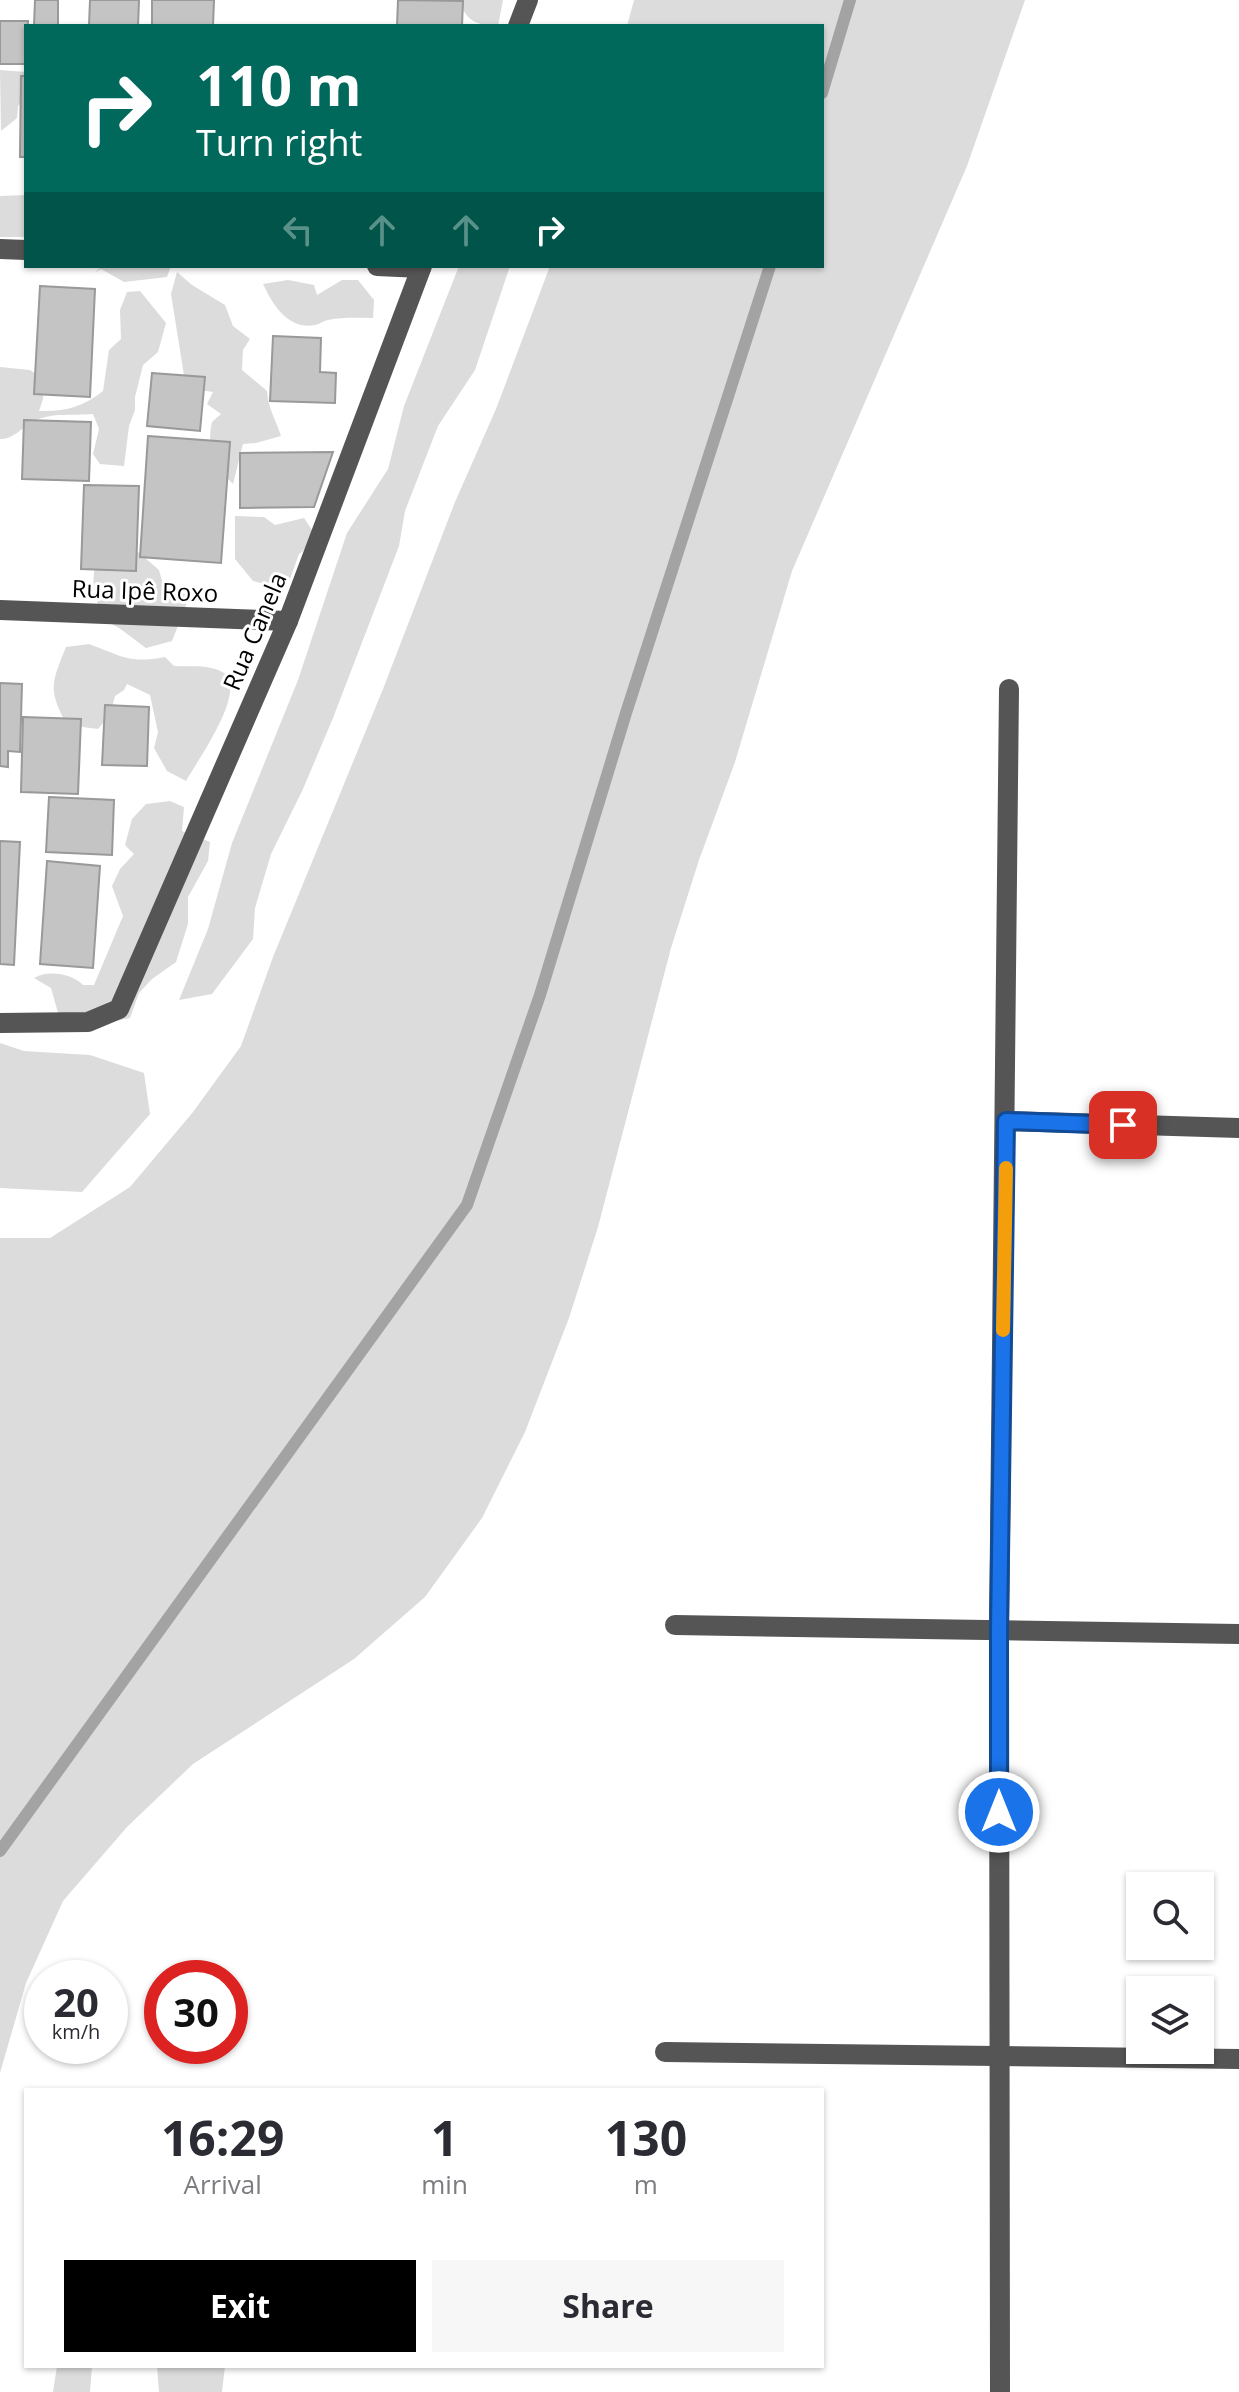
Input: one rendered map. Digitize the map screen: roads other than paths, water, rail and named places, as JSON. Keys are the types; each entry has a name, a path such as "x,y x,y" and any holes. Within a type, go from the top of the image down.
{"street":[{"path":"519,24 528,0"},
{"path":"0,249 24,250"},
{"name":"Rua Canela","path":"0,1023 88,1022 119,1009 288,621 421,268"},
{"name":"Rua Ipê Roxo","path":"0,610 288,621"},
{"path":"1000,2392 999,1630 1009,689"},
{"path":"1006,1121 1239,1128"},
{"path":"675,1625 1239,1634"},
{"path":"665,2052 1239,2059"}],"waterway":[{"path":"824,86 850,0"},
{"path":"0,1851 467,1205 540,995 626,713 769,268"}]}
